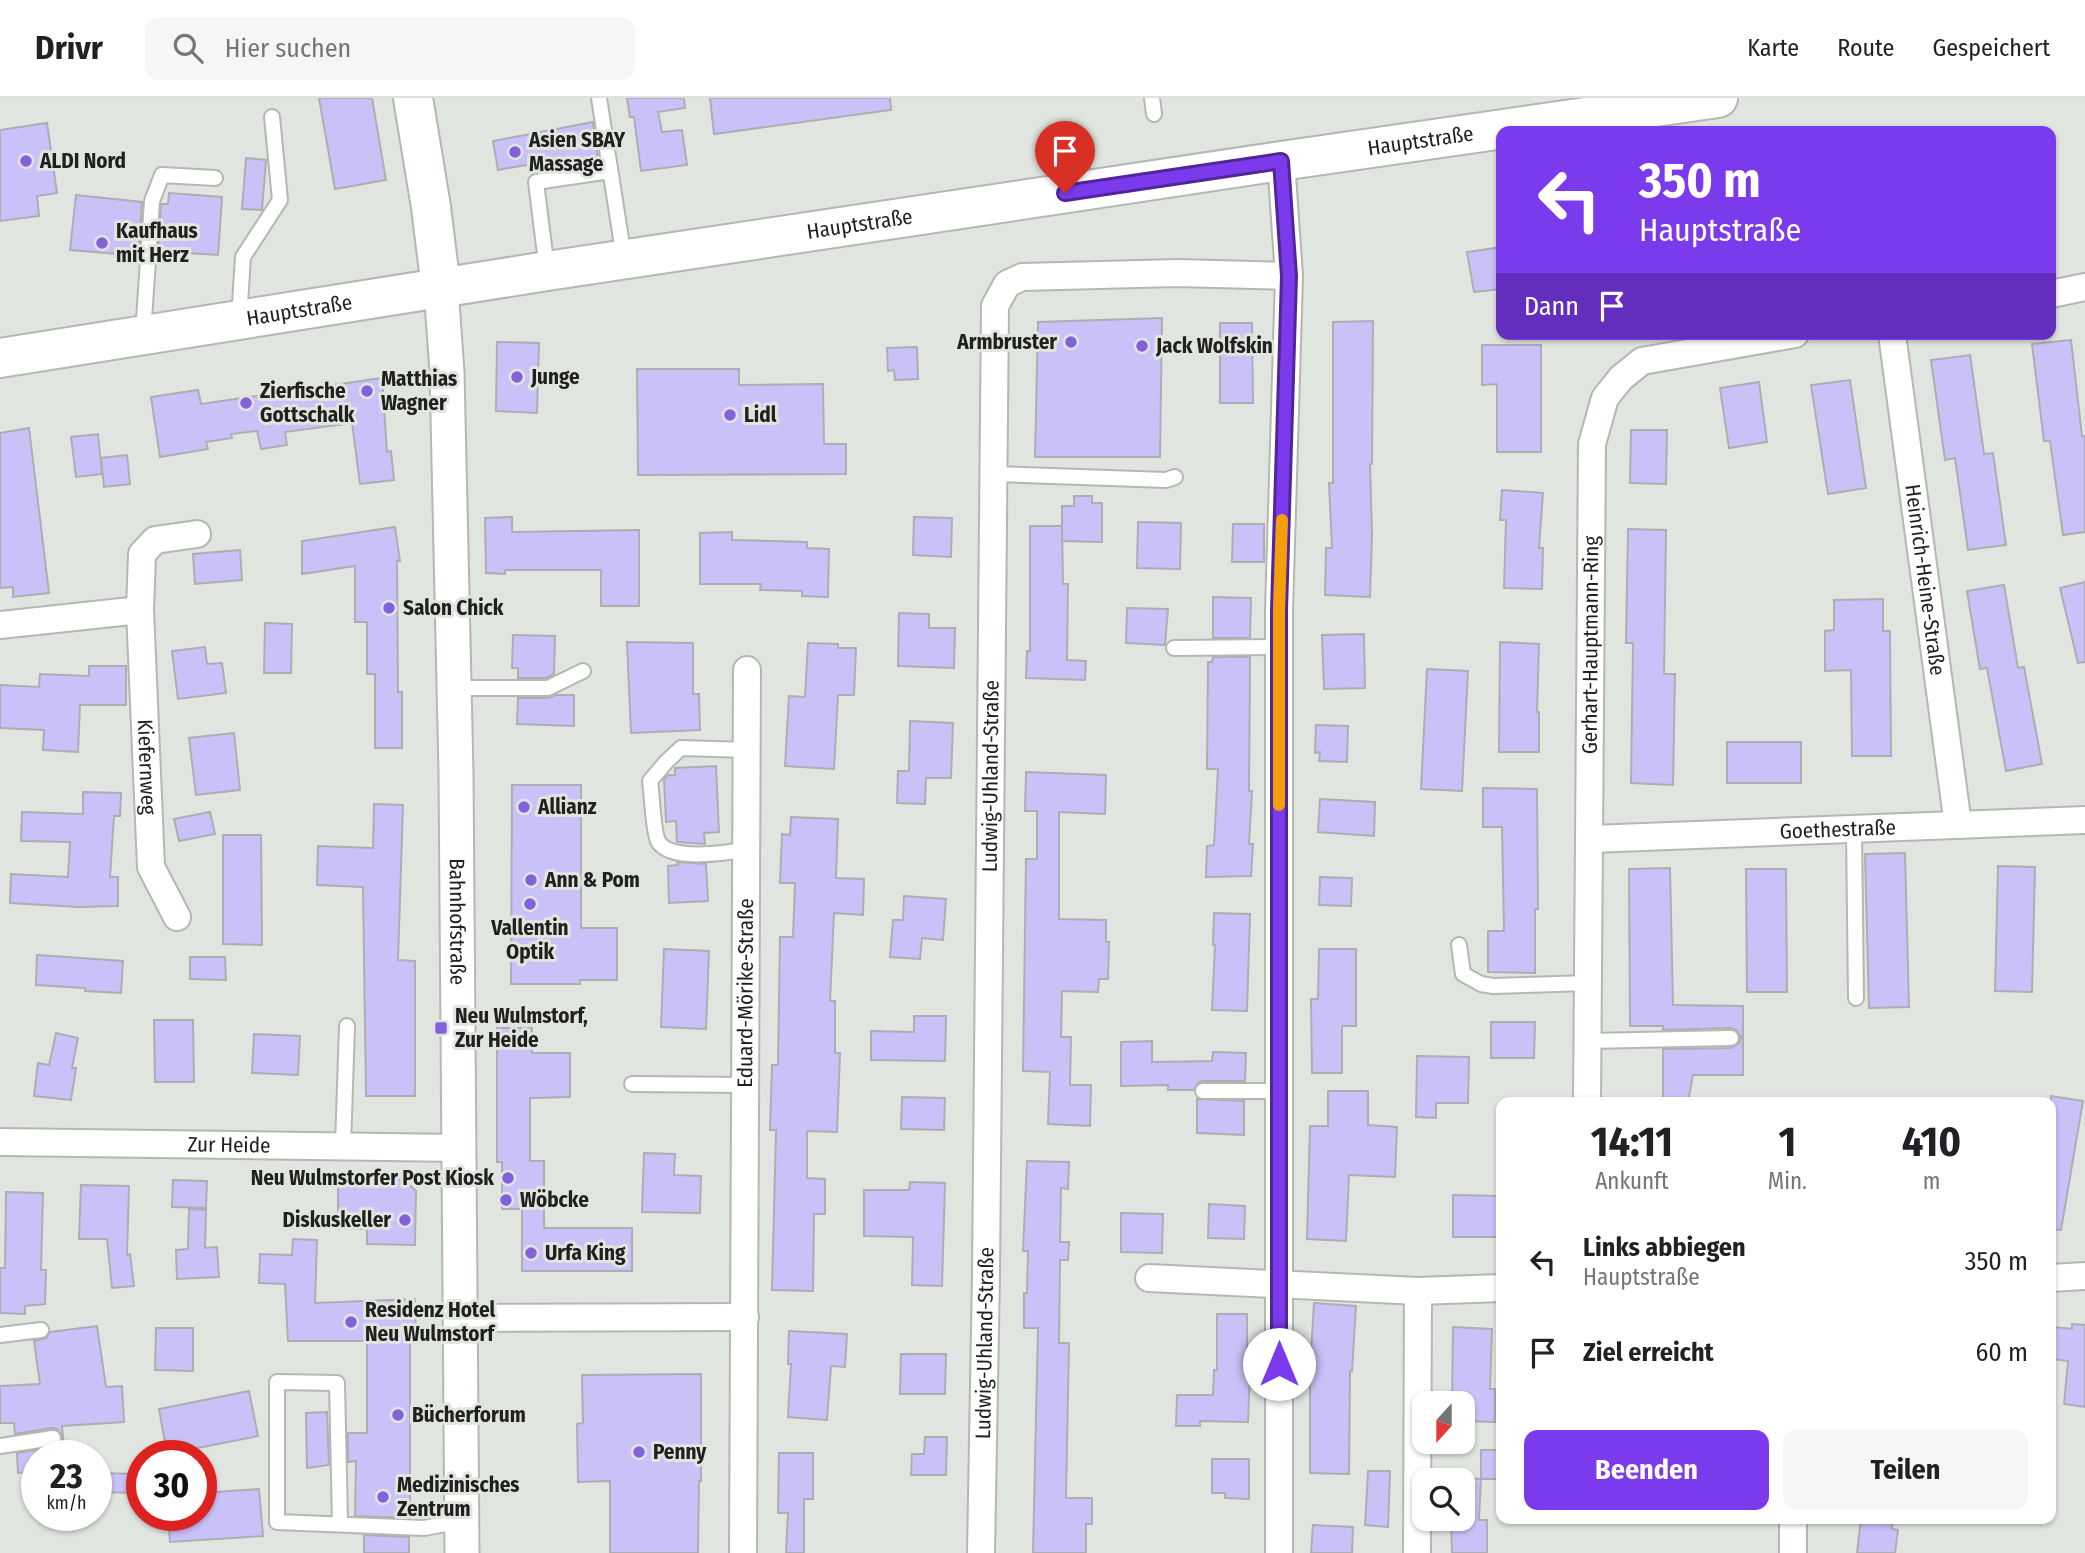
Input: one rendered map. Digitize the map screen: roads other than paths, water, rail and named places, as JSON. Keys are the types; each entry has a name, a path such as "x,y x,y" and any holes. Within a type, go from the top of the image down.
{"main road":[{"path":"413,98 441,288"},
{"name":"Hauptstraße","path":"1524,126 1718,98"},
{"name":"Hauptstraße","path":"0,358 624,259 1496,130"}],"street":[{"path":"1279,1553 1279,647 1289,276 1281,161"},
{"name":"Ludwig-Uhland-Straße","path":"981,1553 995,306 1007,285 1022,277 1177,274 1289,276"},
{"path":"2056,293 2085,287"},
{"name":"Bahnhofstraße","path":"441,288 447,382 454,688 462,1537"},
{"name":"Gerhart-Hauptmann-Ring","path":"1587,1097 1592,444 1605,398 1621,378 1642,361 1761,340"},
{"name":"Heinrich-Heine-Straße","path":"1893,340 1958,825"},
{"name":"Kiefernweg","path":"177,917 151,867 140,610 142,554 155,540 197,534"},
{"path":"0,625 140,610"},
{"name":"Eduard-Mörike-Straße","path":"743,1553 747,670"},
{"name":"Goethestraße","path":"1591,839 2085,820"},
{"name":"Zur Heide","path":"0,1142 460,1148"},
{"path":"2056,1278 2085,1276"},
{"path":"1149,1278 1419,1291 1496,1289"},
{"path":"1417,1553 1419,1291"},
{"path":"461,1318 745,1317"},
{"path":"1793,1524 1793,1553"}],"lane":[{"path":"599,98 624,259"},
{"path":"1152,98 1154,114"},
{"path":"239,320 243,257 280,200 272,117"},
{"path":"547,271 536,182 610,171"},
{"path":"144,335 152,201 162,175 215,178"},
{"path":"994,474 1166,480 1175,477"},
{"path":"1174,648 1279,647"},
{"path":"454,688 548,688 583,671"},
{"path":"747,750 681,748 650,781 658,840 667,850 692,854 724,854 747,849"},
{"path":"1854,830 1856,999"},
{"path":"1459,946 1464,974 1481,984 1493,986 1589,983"},
{"path":"343,1146 346,1026"},
{"path":"1588,1041 1731,1038"},
{"path":"632,1084 746,1084"},
{"path":"1203,1091 1279,1091"},
{"path":"0,1335 41,1330"},
{"path":"340,1524 337,1383 277,1382 276,1522 424,1528 462,1537"},
{"path":"0,1446 53,1438"}],"place":[{"name":"Asien SBAY Massage","path":"515,152"},
{"name":"ALDI Nord","path":"26,161"},
{"name":"Kaufhaus mit Herz","path":"102,243"},
{"name":"Armbruster","path":"1071,342"},
{"name":"Jack Wolfskin","path":"1142,346"},
{"name":"Junge","path":"517,377"},
{"name":"Matthias Wagner","path":"367,391"},
{"name":"Zierfische Gottschalk","path":"246,403"},
{"name":"Lidl","path":"730,415"},
{"name":"Salon Chick","path":"389,608"},
{"name":"Allianz","path":"524,807"},
{"name":"Ann & Pom","path":"531,880"},
{"name":"Vallentin Optik","path":"530,904"},
{"name":"Neu Wulmstorf, Zur Heide","path":"441,1028"},
{"name":"Neu Wulmstorfer Post Kiosk","path":"508,1178"},
{"name":"Wöbcke","path":"506,1200"},
{"name":"Diskuskeller","path":"405,1220"},
{"name":"Urfa King","path":"531,1253"},
{"name":"Residenz Hotel Neu Wulmstorf","path":"351,1322"},
{"name":"Bücherforum","path":"398,1415"},
{"name":"Penny","path":"639,1452"},
{"name":"Medizinisches Zentrum","path":"383,1497"}]}
